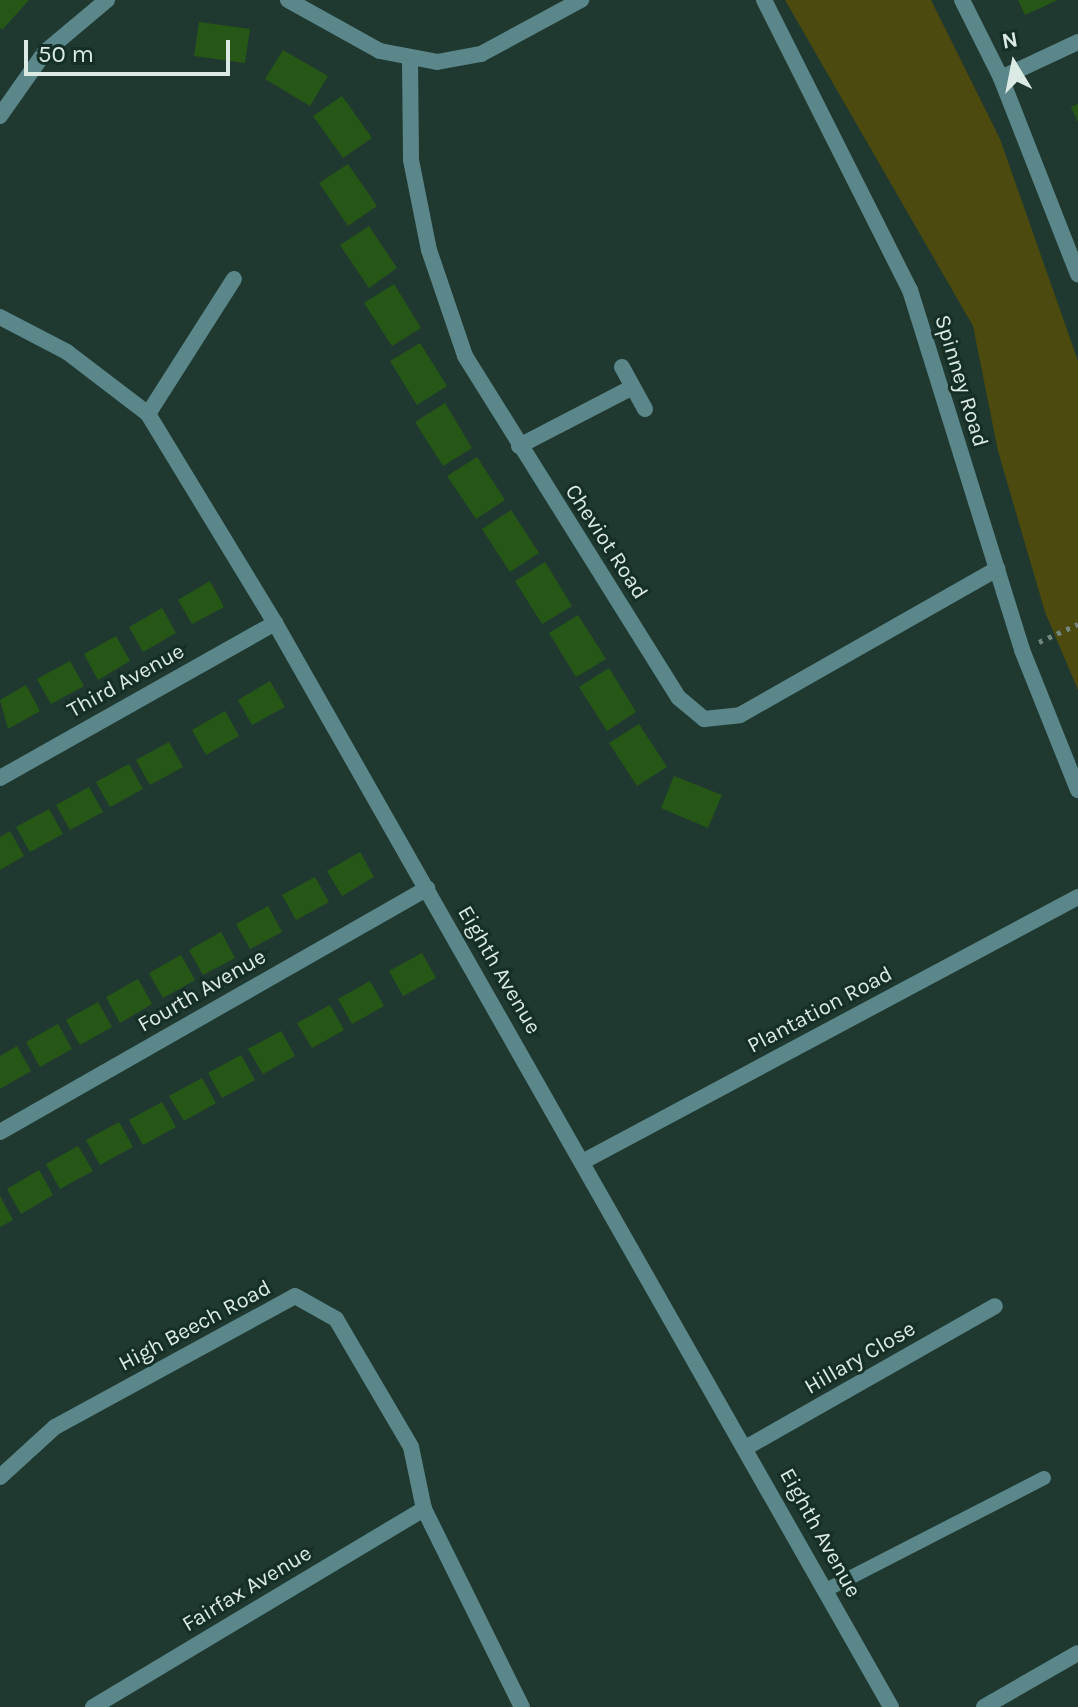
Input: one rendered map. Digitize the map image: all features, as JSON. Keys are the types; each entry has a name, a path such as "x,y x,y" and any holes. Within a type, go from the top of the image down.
{"street":[{"path":"0,116 6,92 45,52 107,0"},
{"path":"288,0 410,61 481,54 581,0"},
{"name":"Spinney Road","path":"764,0 910,290 1022,650 1078,790"},
{"path":"962,0 1001,78 1078,274"},
{"path":"1001,78 1078,42"},
{"name":"Cheviot Road","path":"410,61 411,160 429,250 465,356 679,698 704,719 740,715 997,569"},
{"path":"148,414 234,279"},
{"name":"Eighth Avenue","path":"0,317 67,352 148,414 275,623 747,1447 891,1707"},
{"path":"622,367 645,409"},
{"path":"519,446 633,387"},
{"name":"Third Avenue","path":"0,778 275,623"},
{"name":"Fourth Avenue","path":"0,1132 427,888"},
{"name":"Plantation Road","path":"584,1161 1078,897"},
{"name":"High Beech Road","path":"0,1477 55,1427 295,1296 336,1319 411,1447 424,1509 522,1707"},
{"name":"Hillary Close","path":"747,1447 995,1306"},
{"name":"Fairfax Avenue","path":"93,1707 424,1509"},
{"path":"984,1707 1078,1653"}],"lane":[{"path":"826,1590 1044,1478"}],"path":[{"path":"1022,650 1078,624"}],"shaded area":[{"path":"785,0 931,0 1000,139 1078,361 1078,690 1045,612 998,451 973,326"}],"building":[{"path":"0,0 29,0 2,30 0,28"},
{"path":"1018,0 1058,0 1025,15"},
{"path":"199,22 250,29 245,63 194,56"},
{"path":"283,50 328,76 310,106 265,79"},
{"path":"342,96 372,138 343,158 313,116"},
{"path":"1078,104 1078,122 1071,107"},
{"path":"348,164 377,206 348,226 319,183"},
{"path":"369,226 397,268 369,288 340,245"},
{"path":"394,284 421,328 392,346 364,303"},
{"path":"420,343 447,386 417,405 390,361"},
{"path":"445,403 472,448 443,466 415,422"},
{"path":"477,457 505,500 476,519 447,476"},
{"path":"511,510 539,553 510,572 482,529"},
{"path":"545,562 572,606 542,624 515,581"},
{"path":"210,581 224,607 192,624 178,600"},
{"path":"162,608 176,633 143,652 129,627"},
{"path":"578,615 606,659 576,677 549,633"},
{"path":"116,636 130,661 98,680 84,654"},
{"path":"70,661 84,686 51,704 37,679"},
{"path":"609,668 636,712 607,731 579,687"},
{"path":"270,681 285,707 252,725 238,700"},
{"path":"26,685 40,711 8,729 0,700"},
{"path":"225,711 239,736 206,755 192,730"},
{"path":"639,724 667,767 637,786 609,743"},
{"path":"169,742 183,767 150,785 136,760"},
{"path":"129,764 143,789 110,807 96,782"},
{"path":"674,776 722,795 708,828 661,808"},
{"path":"89,787 103,812 70,830 56,805"},
{"path":"49,809 63,834 30,852 16,827"},
{"path":"10,831 24,856 0,870 0,837"},
{"path":"360,852 374,877 342,896 327,871"},
{"path":"315,877 329,902 296,920 282,895"},
{"path":"268,906 282,932 250,949 236,924"},
{"path":"221,932 235,958 203,975 189,950"},
{"path":"422,953 436,978 403,996 389,971"},
{"path":"181,955 195,980 163,998 149,973"},
{"path":"138,979 152,1004 120,1023 106,997"},
{"path":"370,981 384,1006 352,1024 338,999"},
{"path":"98,1002 112,1027 80,1045 66,1020"},
{"path":"330,1005 344,1030 312,1048 297,1023"},
{"path":"58,1024 72,1049 40,1067 26,1042"},
{"path":"281,1031 295,1056 263,1074 248,1049"},
{"path":"17,1046 31,1071 0,1089 0,1056"},
{"path":"241,1055 255,1080 222,1098 208,1073"},
{"path":"202,1078 216,1103 184,1121 169,1096"},
{"path":"162,1102 176,1127 143,1145 129,1120"},
{"path":"119,1122 133,1147 100,1165 86,1140"},
{"path":"78,1146 93,1171 60,1189 46,1164"},
{"path":"39,1170 53,1195 21,1214 7,1189"},
{"path":"0,1196 13,1220 0,1227"}]}
